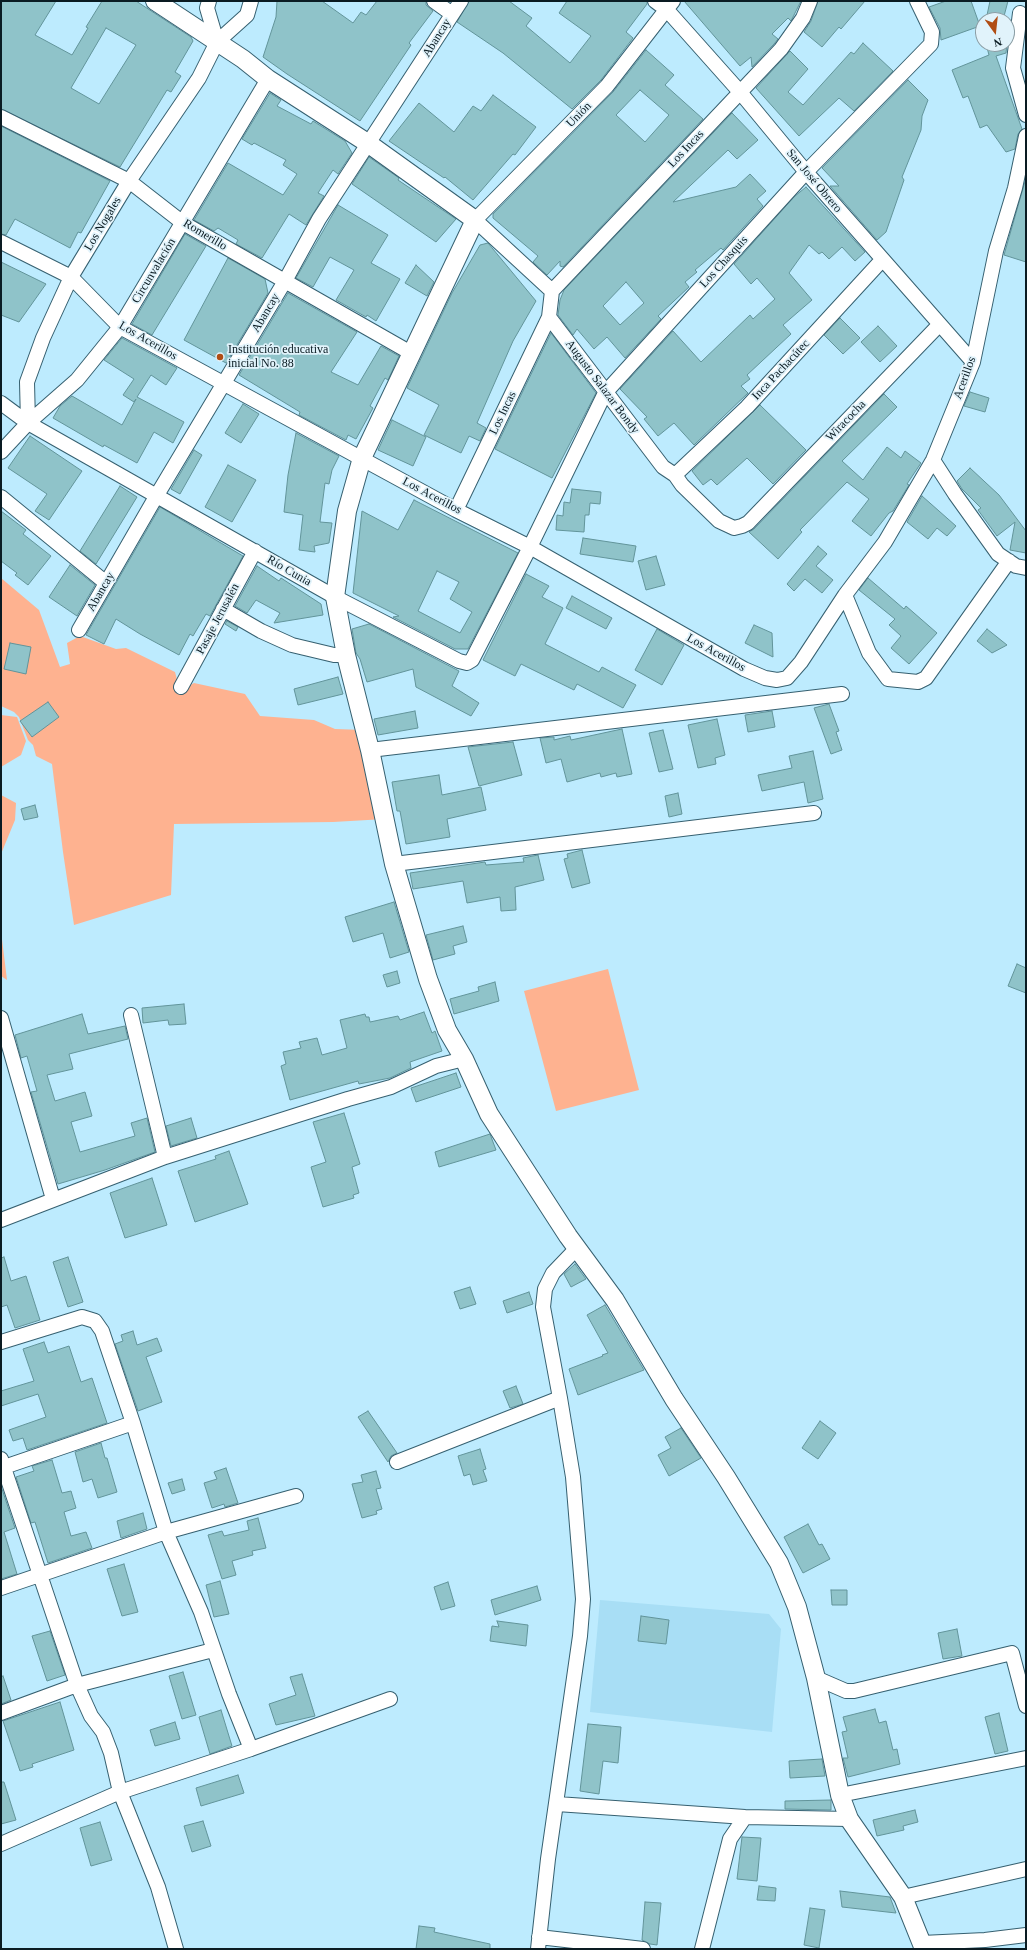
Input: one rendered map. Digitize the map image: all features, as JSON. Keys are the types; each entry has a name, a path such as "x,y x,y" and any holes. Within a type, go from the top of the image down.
{"street":[{"path":"155,1 243,59 268,79 369,144 475,220 552,291 549,317"},
{"path":"209,1 206,8 217,42"},
{"path":"217,42 247,15 251,1"},
{"path":"434,1 452,14"},
{"name":"Abancay","path":"79,630 157,495 285,281 319,219 461,1"},
{"name":"San José Obrero","path":"655,1 670,6 806,172 973,362"},
{"name":"Los Incas","path":"552,291 781,49 803,18 810,1"},
{"name":"Los Chasquis","path":"530,547 605,393 806,172 931,44 932,32 917,1"},
{"name":"Unión","path":"475,220 607,86 670,6"},
{"path":"1020,13 1013,68 1026,115"},
{"name":"Los Nogales","path":"28,423 27,382 43,338 71,277 129,181 199,78 217,42"},
{"name":"Circunvalación","path":"28,423 77,380 120,327 268,79"},
{"name":"Romerillo","path":"1,117 129,181 183,222 411,352"},
{"name":"Acerillos","path":"845,595 885,542 933,460 973,362 996,251 1015,188 1026,136"},
{"path":"475,220 362,458 347,511 335,597 346,655 370,750 394,864 428,979 447,1030 464,1059 489,1114 577,1248 614,1300 674,1399 746,1509 779,1563 798,1607 816,1678 840,1795 849,1819 903,1897 923,1946 1026,1935"},
{"name":"Los Acerillos","path":"1,242 71,277 120,327 456,510 530,547 744,669 764,678 777,680 787,678 801,662 845,595"},
{"name":"Inca Pachacútec","path":"675,475 747,407 882,260"},
{"name":"Los Incas","path":"456,510 549,317"},
{"name":"Augusto Salazar Bondy","path":"549,317 605,393 663,466 675,475 682,485 719,521 727,525 734,528 742,526 748,523 753,517"},
{"name":"Wiracocha","path":"753,517 939,325"},
{"name":"Río Cunia","path":"1,403 28,423 335,597 467,664 474,656 530,547"},
{"path":"1,452 28,423"},
{"path":"933,460 955,494 998,554 1016,566 1026,568"},
{"path":"1,497 106,583"},
{"name":"Pasaje Jerusalén","path":"181,687 255,551"},
{"path":"845,595 869,653 888,679 918,682 926,678 1008,561"},
{"path":"223,609 261,631 292,645 334,655 346,655"},
{"path":"370,750 842,694"},
{"path":"394,864 814,813"},
{"path":"130,1015 165,1157"},
{"path":"1,1018 53,1199"},
{"path":"1,1220 165,1157 391,1087 436,1066 464,1059"},
{"path":"577,1248 553,1273 545,1289 543,1307 573,1477 583,1600 580,1636 548,1859 539,1943 643,1949"},
{"path":"1,1342 82,1317 95,1321 102,1330 133,1423 166,1532 201,1612 213,1650 251,1749"},
{"path":"397,1462 560,1398"},
{"path":"133,1423 2,1465 77,1685 91,1716 103,1732 111,1753 120,1792 158,1887 176,1949"},
{"path":"1,1588 166,1532 296,1496"},
{"path":"1,1713 77,1685 213,1650"},
{"path":"816,1678 846,1690 854,1691 1012,1653 1026,1706"},
{"path":"1,1844 120,1792 251,1749 390,1698"},
{"path":"840,1795 1026,1758"},
{"path":"557,1804 745,1817 849,1819"},
{"path":"702,1949 730,1839 745,1817"},
{"path":"903,1897 1026,1869"}],"shaded area":[{"path":"1,578 39,610 60,667 70,664 67,643 80,636 116,649 126,648 175,672 180,691 194,683 245,694 260,716 314,720 335,729 364,730 385,819 333,822 174,824 171,895 74,925 52,764 36,756 33,745 28,740 19,717 14,712 1,706"},
{"path":"1,715 17,717 26,741 21,755 1,767"},
{"path":"1,795 16,803 15,820 1,854"},
{"path":"1,931 7,980 1,976"},
{"path":"608,969 639,1090 556,1111 524,991"},
{"path":"600,1600 769,1614 781,1629 772,1732 590,1712"}],"building":[{"path":"1,1 56,1 35,35 72,55 88,28 86,27 102,1 136,1 191,37 193,41 175,72 181,76 171,92 167,90 120,167 1,109","holes":["106,28 136,45 99,104 71,88"]},
{"path":"277,1 322,1 353,23 361,12 366,15 377,1 426,1 426,5 433,11 409,43 411,45 360,121 263,57 276,17"},
{"path":"469,1 509,1 532,18 526,26 570,63 591,36 559,13 567,1 647,1 647,4 626,32 633,38 601,80 572,109 503,53 457,22"},
{"path":"684,1 801,1 791,21 788,18 772,34 778,39 752,67 751,57 740,66"},
{"path":"818,1 865,1 841,29 839,27 822,47 804,32 811,21"},
{"path":"946,1 971,1 975,12 975,28 941,40 940,28 929,7"},
{"path":"990,1 1008,1 1005,12 988,12"},
{"path":"863,43 893,71 854,111 839,98 799,136 756,88 790,51 808,69 788,92 803,105 851,52 854,54"},
{"path":"646,50 674,75 665,85 703,119 563,267 560,266 560,261 547,275 533,262 538,256 493,218 493,214 613,92","holes":["640,90 669,115 645,142 616,115"]},
{"path":"988,52 1006,52 996,56 1022,129 1018,134 1015,149 1006,152 987,125 980,128 968,96 963,98 952,70 989,55"},
{"path":"908,80 928,100 922,116 921,130 902,177 904,180 886,232 877,240 830,186 839,186 822,168"},
{"path":"270,93 281,100 277,106 311,124 313,121 345,141 352,153 338,174 333,170 318,193 324,196 306,225 289,214 262,258 236,244 238,240 218,228 214,231 194,220 228,163 283,195 297,174 283,165 286,160 254,143 252,145 242,139"},
{"path":"493,95 536,127 515,155 513,154 473,200 445,177 444,178 389,141 419,103 454,132 473,106 481,111"},
{"path":"732,113 758,140 737,159 728,150 673,202 736,187 750,174 766,191 757,199 763,206 723,250 721,248 695,270 697,272 685,282 689,287 658,316 661,319 625,358 607,337 594,349 577,329 573,335 558,315 560,300 564,290","holes":["626,282 644,303 620,325 603,306"]},
{"path":"1,126 110,181 81,233 78,232 70,248 15,219 6,235 1,234"},
{"path":"369,157 399,178 398,180 456,219 436,242 352,184"},
{"path":"1026,178 1026,262 1004,255"},
{"path":"806,187 865,252 855,261 842,247 829,259 822,252 819,254 809,245 789,273 812,300 783,325 791,334 747,375 750,379 741,386 748,393 694,445 674,423 658,436 644,419 647,417 620,389 673,331 701,362 750,315 753,319 775,299 757,278 751,284 734,264 794,197"},
{"path":"338,205 388,235 371,263 400,279 376,321 336,300 354,270 330,257 313,287 296,278"},
{"path":"185,234 206,246 152,335 132,324"},
{"path":"488,243 536,301 513,341 477,423 486,428 480,441 469,436 461,453 424,435 439,405 407,388 452,293 480,245"},
{"path":"228,258 265,279 268,293 226,363 184,340"},
{"path":"1,262 46,284 19,322 1,315"},
{"path":"416,265 434,282 427,296 405,283"},
{"path":"288,293 357,332 331,372 358,385 381,346 399,356 388,380 385,378 370,406 373,408 356,439 348,435 346,440 299,415 300,412 239,375"},
{"path":"840,318 860,338 843,354 824,335"},
{"path":"878,326 897,346 880,362 861,342"},
{"path":"551,333 596,393 552,478 495,449"},
{"path":"122,338 177,368 166,385 151,375 137,397 184,422 173,443 154,432 137,463 104,445 103,447 53,418 60,406 72,396 122,425 136,399 134,402 123,395 134,379 104,360"},
{"path":"970,392 989,398 985,412 964,406"},
{"path":"884,394 897,407 842,461 863,480 887,447 901,458 905,451 921,463 907,484 909,485 893,511 889,513 871,536 852,521 869,499 847,482 800,530 802,532 778,559 749,532 754,529"},
{"path":"243,404 259,414 241,443 225,433"},
{"path":"760,405 806,450 773,484 747,458 717,485 711,479 703,485 692,471"},
{"path":"392,420 426,437 413,466 378,450"},
{"path":"296,433 339,456 332,470 329,484 325,483 320,522 332,523 329,543 314,546 315,552 299,550 303,515 284,512 288,475"},
{"path":"30,436 82,471 49,520 35,511 47,494 8,468"},
{"path":"194,450 202,455 180,494 171,489"},
{"path":"228,465 256,480 232,522 205,507"},
{"path":"970,468 999,495 1026,531 1026,553 1010,550 1015,522 997,536 978,510 981,508 962,489 957,481"},
{"path":"120,486 137,497 96,564 80,551"},
{"path":"572,489 601,492 600,504 590,503 589,515 585,515 584,532 556,530 557,515 563,516 564,502 570,503"},
{"path":"922,496 956,526 947,536 937,528 928,539 907,522"},
{"path":"414,500 518,553 468,649 455,649 393,617 399,616 353,593 362,511 398,530","holes":["437,571 459,582 450,599 472,612 460,633 418,611"]},
{"path":"160,507 243,556 210,616 206,614 193,636 190,634 179,655 116,619 104,644 86,635"},
{"path":"1,511 26,530 23,534 51,556 28,585 15,575 17,573 1,561"},
{"path":"583,538 636,546 633,562 580,554"},
{"path":"818,546 827,554 816,566 833,580 822,593 805,579 794,591 787,584"},
{"path":"656,556 665,585 646,590 638,561"},
{"path":"70,565 95,585 77,616 49,597"},
{"path":"257,566 279,581 281,578 321,604 323,615 274,623 280,613 256,600 247,613 235,606"},
{"path":"526,574 549,586 542,597 563,608 545,644 599,672 602,667 636,685 623,708 577,684 574,690 521,664 515,676 483,660"},
{"path":"868,578 904,609 906,606 937,633 909,664 891,648 901,636 889,625 895,619 859,590"},
{"path":"572,596 612,618 606,629 566,608"},
{"path":"227,621 238,627 236,631 225,624"},
{"path":"369,624 459,671 452,686 479,703 471,716 416,687 413,669 367,682 360,659 356,653 352,629"},
{"path":"754,625 772,633 773,657 745,643"},
{"path":"657,629 684,645 662,685 635,670"},
{"path":"987,629 1007,645 992,653 977,641"},
{"path":"10,643 31,647 26,674 4,669"},
{"path":"338,677 343,694 298,705 294,689"},
{"path":"48,702 59,717 32,737 20,721"},
{"path":"829,704 839,731 836,732 842,750 831,754 814,708"},
{"path":"415,711 418,728 378,735 374,719"},
{"path":"772,711 775,727 748,732 745,715"},
{"path":"717,719 725,755 715,758 716,764 698,768 688,725"},
{"path":"622,729 632,774 617,777 616,773 601,777 600,773 567,782 561,759 546,763 540,738 554,737 554,740 570,736 571,740"},
{"path":"663,730 673,769 659,772 649,733"},
{"path":"513,742 522,775 479,786 468,747"},
{"path":"813,751 823,799 808,803 804,782 762,791 758,775 792,768 789,756"},
{"path":"439,775 442,795 481,787 486,810 447,819 450,837 406,844 400,811 397,811 392,782"},
{"path":"678,793 682,814 669,817 665,796"},
{"path":"35,805 38,817 24,820 21,809"},
{"path":"582,850 590,883 572,888 564,859 568,858 567,854"},
{"path":"538,855 544,880 515,887 516,910 501,911 500,897 467,903 463,881 413,889 410,873 485,862 486,865 524,862 523,858"},
{"path":"394,902 409,952 390,958 383,933 353,942 345,917"},
{"path":"463,926 467,942 453,946 455,954 433,960 426,935"},
{"path":"1017,964 1026,968 1026,993 1008,986"},
{"path":"397,971 400,983 387,987 383,975"},
{"path":"495,982 499,1001 454,1014 450,999 479,991 478,987"},
{"path":"184,1004 186,1024 169,1025 168,1020 143,1023 142,1008"},
{"path":"424,1012 432,1033 435,1031 442,1051 410,1062 411,1068 390,1078 359,1084 358,1081 290,1100 281,1066 286,1064 283,1052 301,1048 299,1042 317,1038 322,1055 347,1048 340,1020 365,1014 366,1017 369,1017 370,1022 398,1016 400,1020"},
{"path":"82,1014 88,1034 125,1026 128,1039 69,1054 73,1069 47,1075 55,1101 85,1092 92,1116 71,1122 80,1152 135,1136 131,1123 147,1118 155,1152 105,1170 58,1184 31,1092 37,1091 27,1056 21,1058 15,1035"},
{"path":"456,1073 461,1087 416,1102 411,1088"},
{"path":"344,1113 360,1164 352,1167 359,1193 353,1195 354,1198 323,1207 311,1167 326,1162 313,1122"},
{"path":"191,1118 197,1138 171,1146 166,1126"},
{"path":"490,1134 496,1150 439,1167 435,1152"},
{"path":"229,1151 248,1204 195,1222 178,1171 216,1159 215,1156"},
{"path":"152,1178 167,1225 125,1238 110,1193"},
{"path":"4,1257 11,1281 26,1276 40,1320 15,1328 7,1305 1,1307 1,1258"},
{"path":"68,1257 83,1302 68,1307 53,1262"},
{"path":"575,1264 586,1279 571,1287 564,1274"},
{"path":"470,1287 476,1304 460,1309 454,1292"},
{"path":"529,1292 533,1304 507,1313 503,1301"},
{"path":"605,1305 644,1370 578,1395 569,1369 608,1353 587,1315"},
{"path":"133,1331 137,1345 157,1338 162,1351 146,1357 162,1402 138,1411 115,1344 123,1341 121,1335"},
{"path":"44,1342 48,1353 69,1346 81,1382 92,1378 107,1423 27,1450 23,1438 13,1441 9,1430 46,1417 38,1394 1,1406 1,1391 34,1381 23,1349"},
{"path":"516,1386 523,1404 510,1408 503,1391"},
{"path":"368,1411 397,1453 391,1456 388,1462 358,1417"},
{"path":"820,1421 836,1433 818,1459 802,1448"},
{"path":"681,1428 701,1458 669,1476 658,1455 671,1448 665,1437"},
{"path":"101,1443 117,1492 98,1498 92,1479 83,1482 75,1452"},
{"path":"480,1449 486,1469 483,1470 487,1481 473,1485 470,1474 464,1476 458,1456"},
{"path":"52,1460 62,1493 71,1491 76,1508 64,1512 71,1536 86,1532 92,1548 48,1563 35,1522 31,1523 16,1477 34,1471 32,1466"},
{"path":"226,1468 238,1503 225,1507 224,1504 212,1508 204,1483 217,1479 214,1472"},
{"path":"376,1471 381,1488 376,1489 382,1509 376,1511 377,1514 362,1518 352,1484 363,1482 361,1475"},
{"path":"182,1479 185,1490 172,1494 168,1483"},
{"path":"1,1486 15,1528 4,1532 17,1574 1,1579"},
{"path":"143,1513 147,1529 121,1538 117,1521"},
{"path":"258,1518 266,1548 252,1551 253,1555 232,1561 236,1575 222,1579 208,1535 222,1531 224,1536 249,1530 247,1521"},
{"path":"808,1524 819,1545 822,1544 830,1559 803,1573 784,1537"},
{"path":"124,1564 138,1612 122,1616 107,1569"},
{"path":"220,1581 229,1614 214,1617 206,1585"},
{"path":"448,1582 455,1606 441,1610 434,1587"},
{"path":"537,1586 541,1600 495,1615 491,1600"},
{"path":"831,1590 847,1590 847,1605 832,1605"},
{"path":"641,1616 669,1620 666,1644 638,1641"},
{"path":"497,1621 528,1625 526,1646 490,1641 492,1626 499,1627"},
{"path":"957,1629 962,1656 943,1659 938,1633"},
{"path":"50,1631 65,1675 47,1681 32,1636"},
{"path":"183,1672 196,1715 182,1719 169,1676"},
{"path":"302,1674 315,1716 276,1725 269,1704 296,1695 290,1677"},
{"path":"3,1676 11,1700 1,1704 1,1677"},
{"path":"60,1702 74,1750 32,1764 33,1767 20,1771 3,1721"},
{"path":"875,1709 879,1723 886,1721 893,1750 897,1749 900,1764 848,1777 843,1758 848,1758 842,1732 847,1731 843,1717"},
{"path":"221,1710 232,1746 210,1754 199,1717"},
{"path":"999,1713 1008,1751 995,1754 985,1717"},
{"path":"175,1722 180,1739 155,1746 150,1730"},
{"path":"588,1724 621,1727 618,1763 603,1761 599,1794 580,1791"},
{"path":"822,1759 825,1776 790,1778 789,1761"},
{"path":"238,1775 244,1793 201,1806 196,1788"},
{"path":"1,1782 4,1782 16,1820 1,1824"},
{"path":"831,1800 831,1810 785,1809 785,1801"},
{"path":"915,1810 918,1822 903,1826 904,1830 877,1836 873,1820"},
{"path":"203,1821 211,1846 192,1852 184,1826"},
{"path":"100,1822 112,1860 91,1866 80,1828"},
{"path":"742,1837 761,1838 757,1881 737,1879"},
{"path":"759,1886 776,1888 775,1901 757,1900"},
{"path":"840,1891 890,1897 896,1913 842,1907"},
{"path":"645,1902 661,1903 657,1945 650,1944 642,1940"},
{"path":"810,1908 825,1910 819,1948 804,1945"},
{"path":"419,1926 435,1928 434,1932 490,1944 490,1949 416,1949"}],"place":[{"name":"Institución educativa inicial No. 88","path":"220,357"}]}
